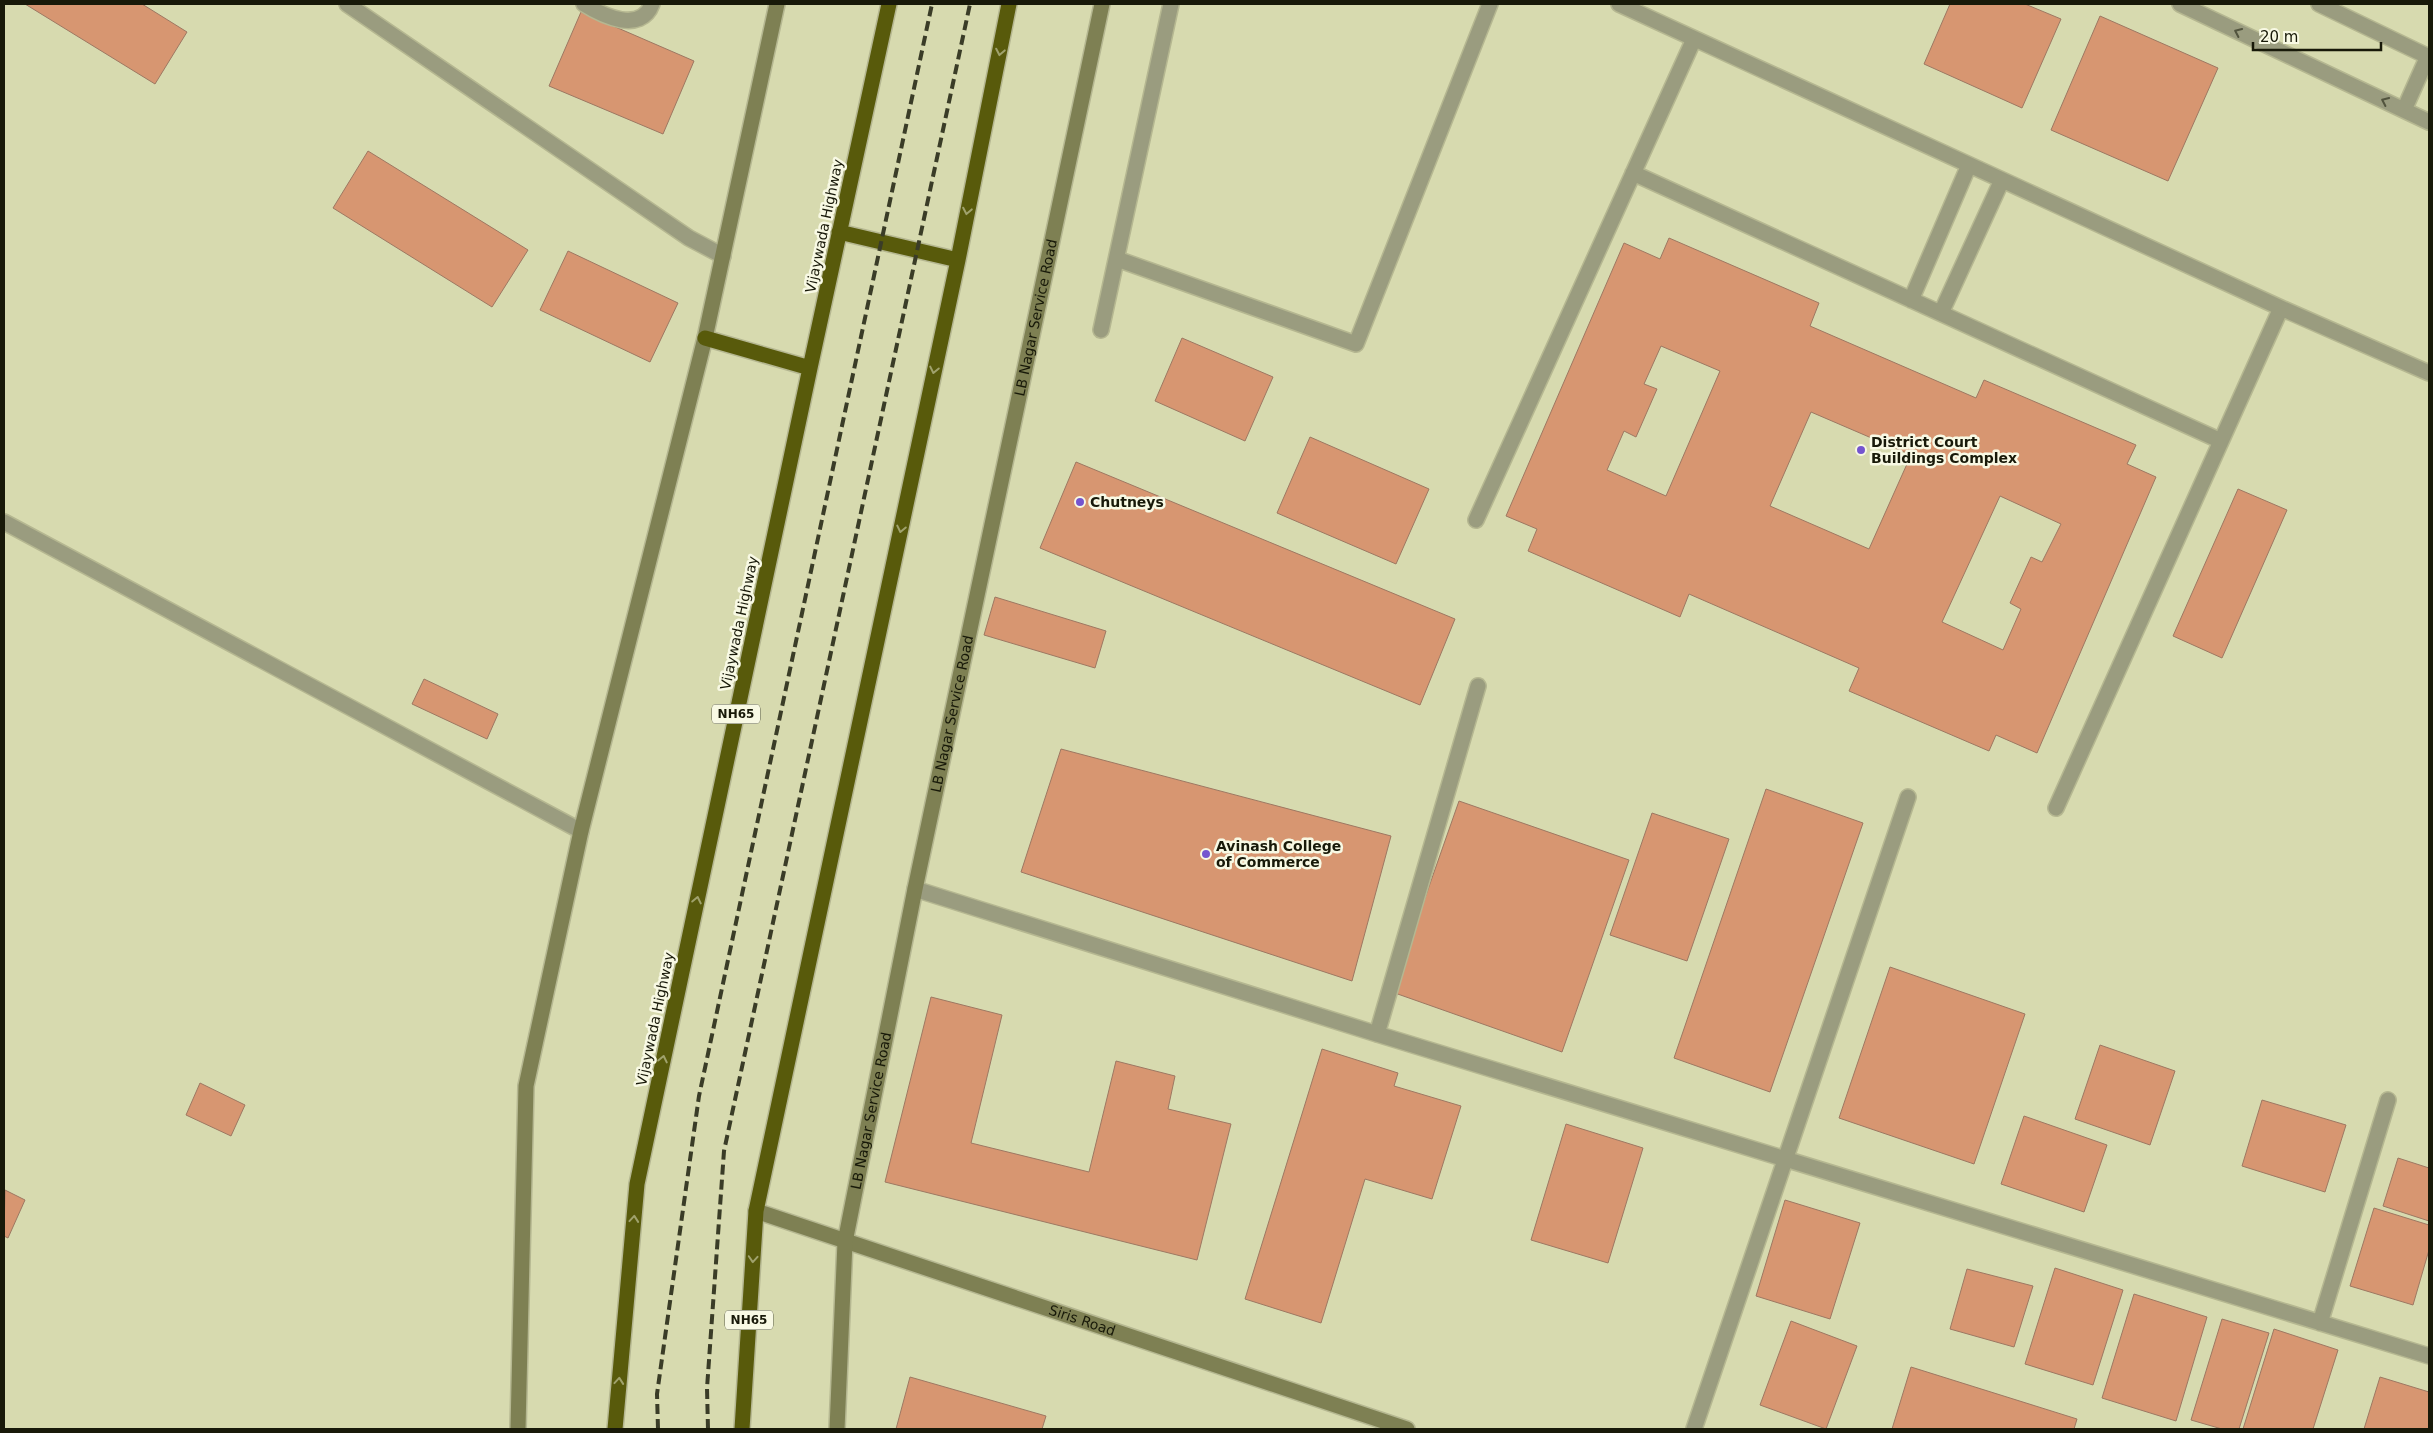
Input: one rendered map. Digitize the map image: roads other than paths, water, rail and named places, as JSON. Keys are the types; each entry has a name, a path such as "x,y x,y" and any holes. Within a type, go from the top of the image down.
{"highway":[{"name":"Vijaywada Highway","path":"615,1429 637,1184 839,232 890,4"},
{"name":"NH65","path":"742,1429 756,1211 958,260 1009,4"},
{"path":"839,232 958,260"},
{"path":"705,338 810,368"}],"street":[{"path":"346,4 689,238 722,256"},
{"path":"584,4 598,13 620,20 635,21 649,12 652,4"},
{"path":"518,1429 526,1086 581,831 705,338 777,4"},
{"name":"LB Nagar Service Road","path":"837,1429 845,1242 916,889 1102,4"},
{"path":"1101,330 1171,4"},
{"path":"1117,259 1356,344 1490,4"},
{"path":"1619,4 2429,374"},
{"path":"2180,4 2429,122"},
{"path":"2319,4 2428,56 2404,110"},
{"path":"1476,520 1694,39"},
{"path":"1912,300 1969,165"},
{"path":"1633,173 2221,441"},
{"path":"1941,314 2002,180"},
{"path":"2056,808 2281,308"},
{"path":"4,522 581,831"},
{"path":"1377,1034 1478,686"},
{"path":"1694,1429 1908,797"},
{"path":"916,889 1377,1034 2429,1356"},
{"path":"2320,1323 2388,1100"},
{"name":"Siris Road","path":"756,1211 1407,1429"}],"railway":[{"path":"658,1429 657,1394 699,1096 932,4"},
{"path":"708,1429 707,1388 724,1151 970,4"}],"place":[{"name":"District Court Buildings Complex","path":"1861,450"},
{"name":"Chutneys","path":"1080,502"},
{"name":"Avinash College of Commerce","path":"1206,854"}]}
